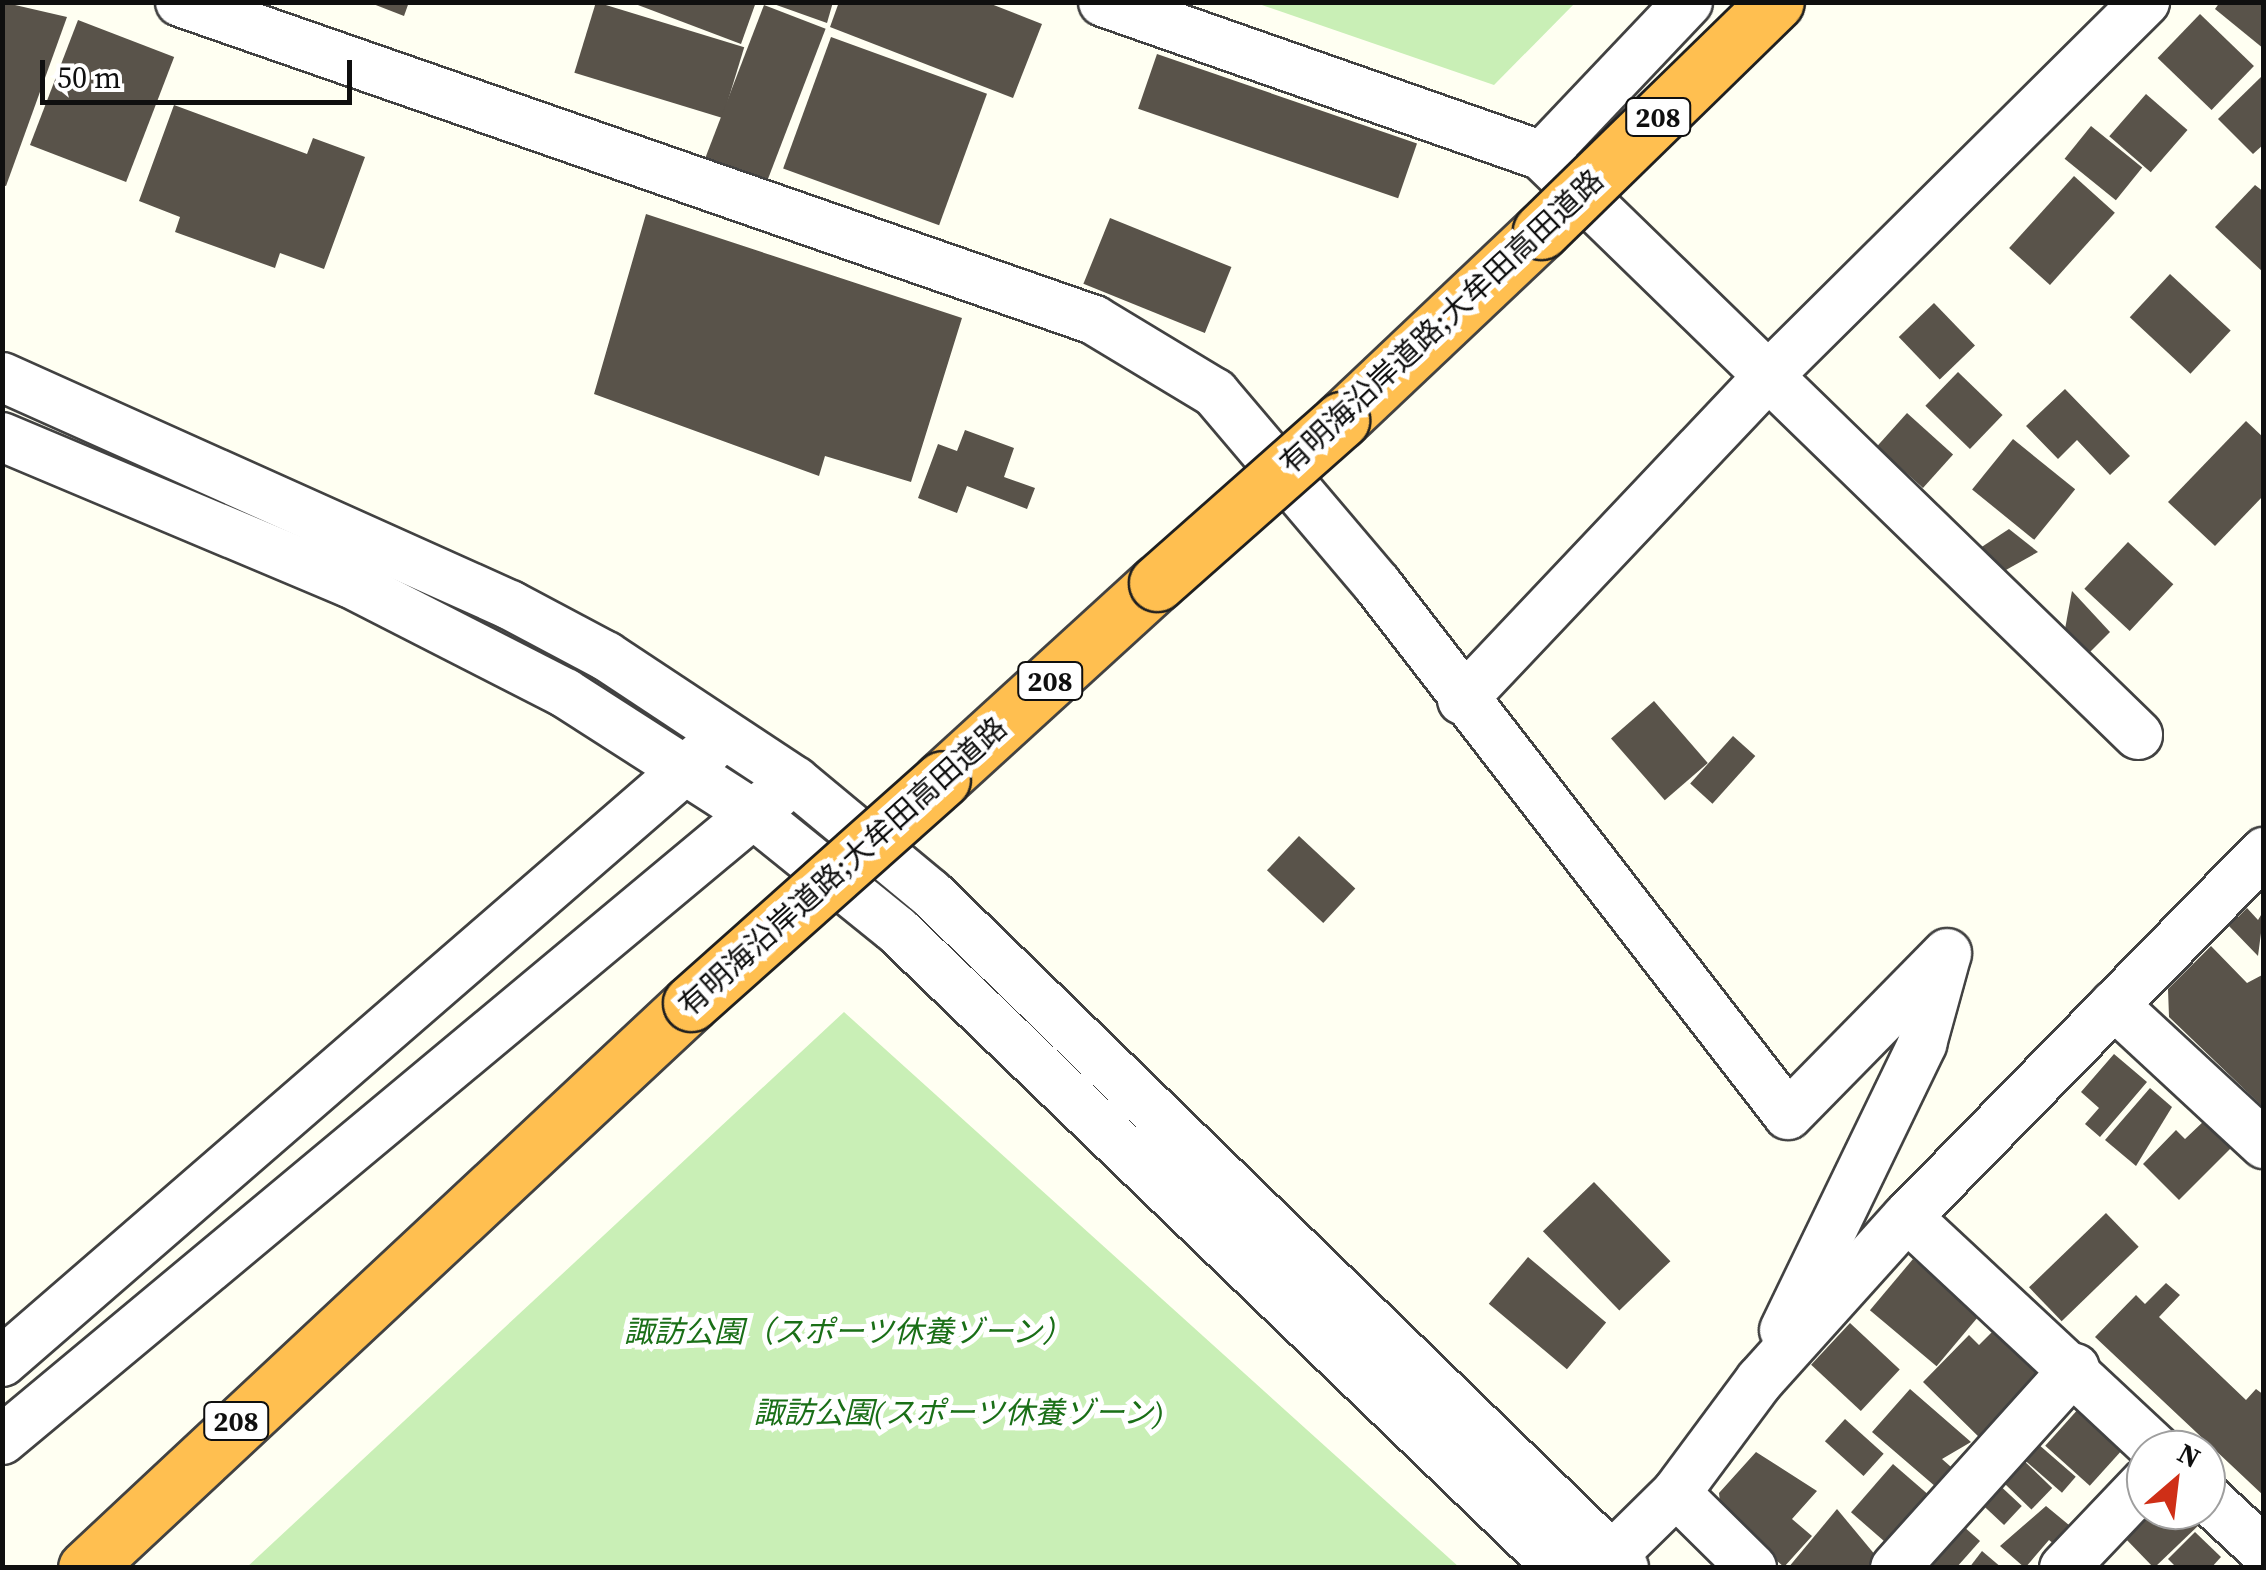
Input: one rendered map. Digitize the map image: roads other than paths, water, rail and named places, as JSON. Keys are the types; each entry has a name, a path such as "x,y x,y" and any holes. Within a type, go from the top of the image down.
{"highway":[{"name":"有明海沿岸道路;大牟田高田道路","path":"86,1568 388,1277 1341,420 1776,2"},
{"name":"208","path":"136,1568 388,1277"}],"street":[{"path":"180,2 1094,320 1215,392 1788,1115 1947,953 1922,1044 1760,1380"},
{"path":"1103,2 1542,156 2138,734"},
{"path":"1542,156 1688,2"},
{"path":"1462,700 1769,375 2126,9"},
{"path":"2,377 510,605 726,731 794,781 930,893 1604,1564 1676,1493 1760,1380 1907,1217 2264,852"},
{"path":"2,437 350,583 565,692 752,814 897,930 1559,1568"},
{"path":"2,1362 690,770 726,731"},
{"path":"2,1440 794,781"},
{"path":"2114,1005 2263,1144"},
{"path":"1907,1217 2075,1368 2137,1430"},
{"path":"1895,1568 2075,1368"},
{"path":"1676,1493 1752,1568"},
{"path":"2064,1568 2126,1503"},
{"path":"2226,1521 2254,1555"}],"park label":[{"name":"諏訪公園（スポーツ休養ゾーン）","path":"848,1332"},
{"name":"諏訪公園(スポーツ休養ゾーン)","path":"959,1413"}]}
